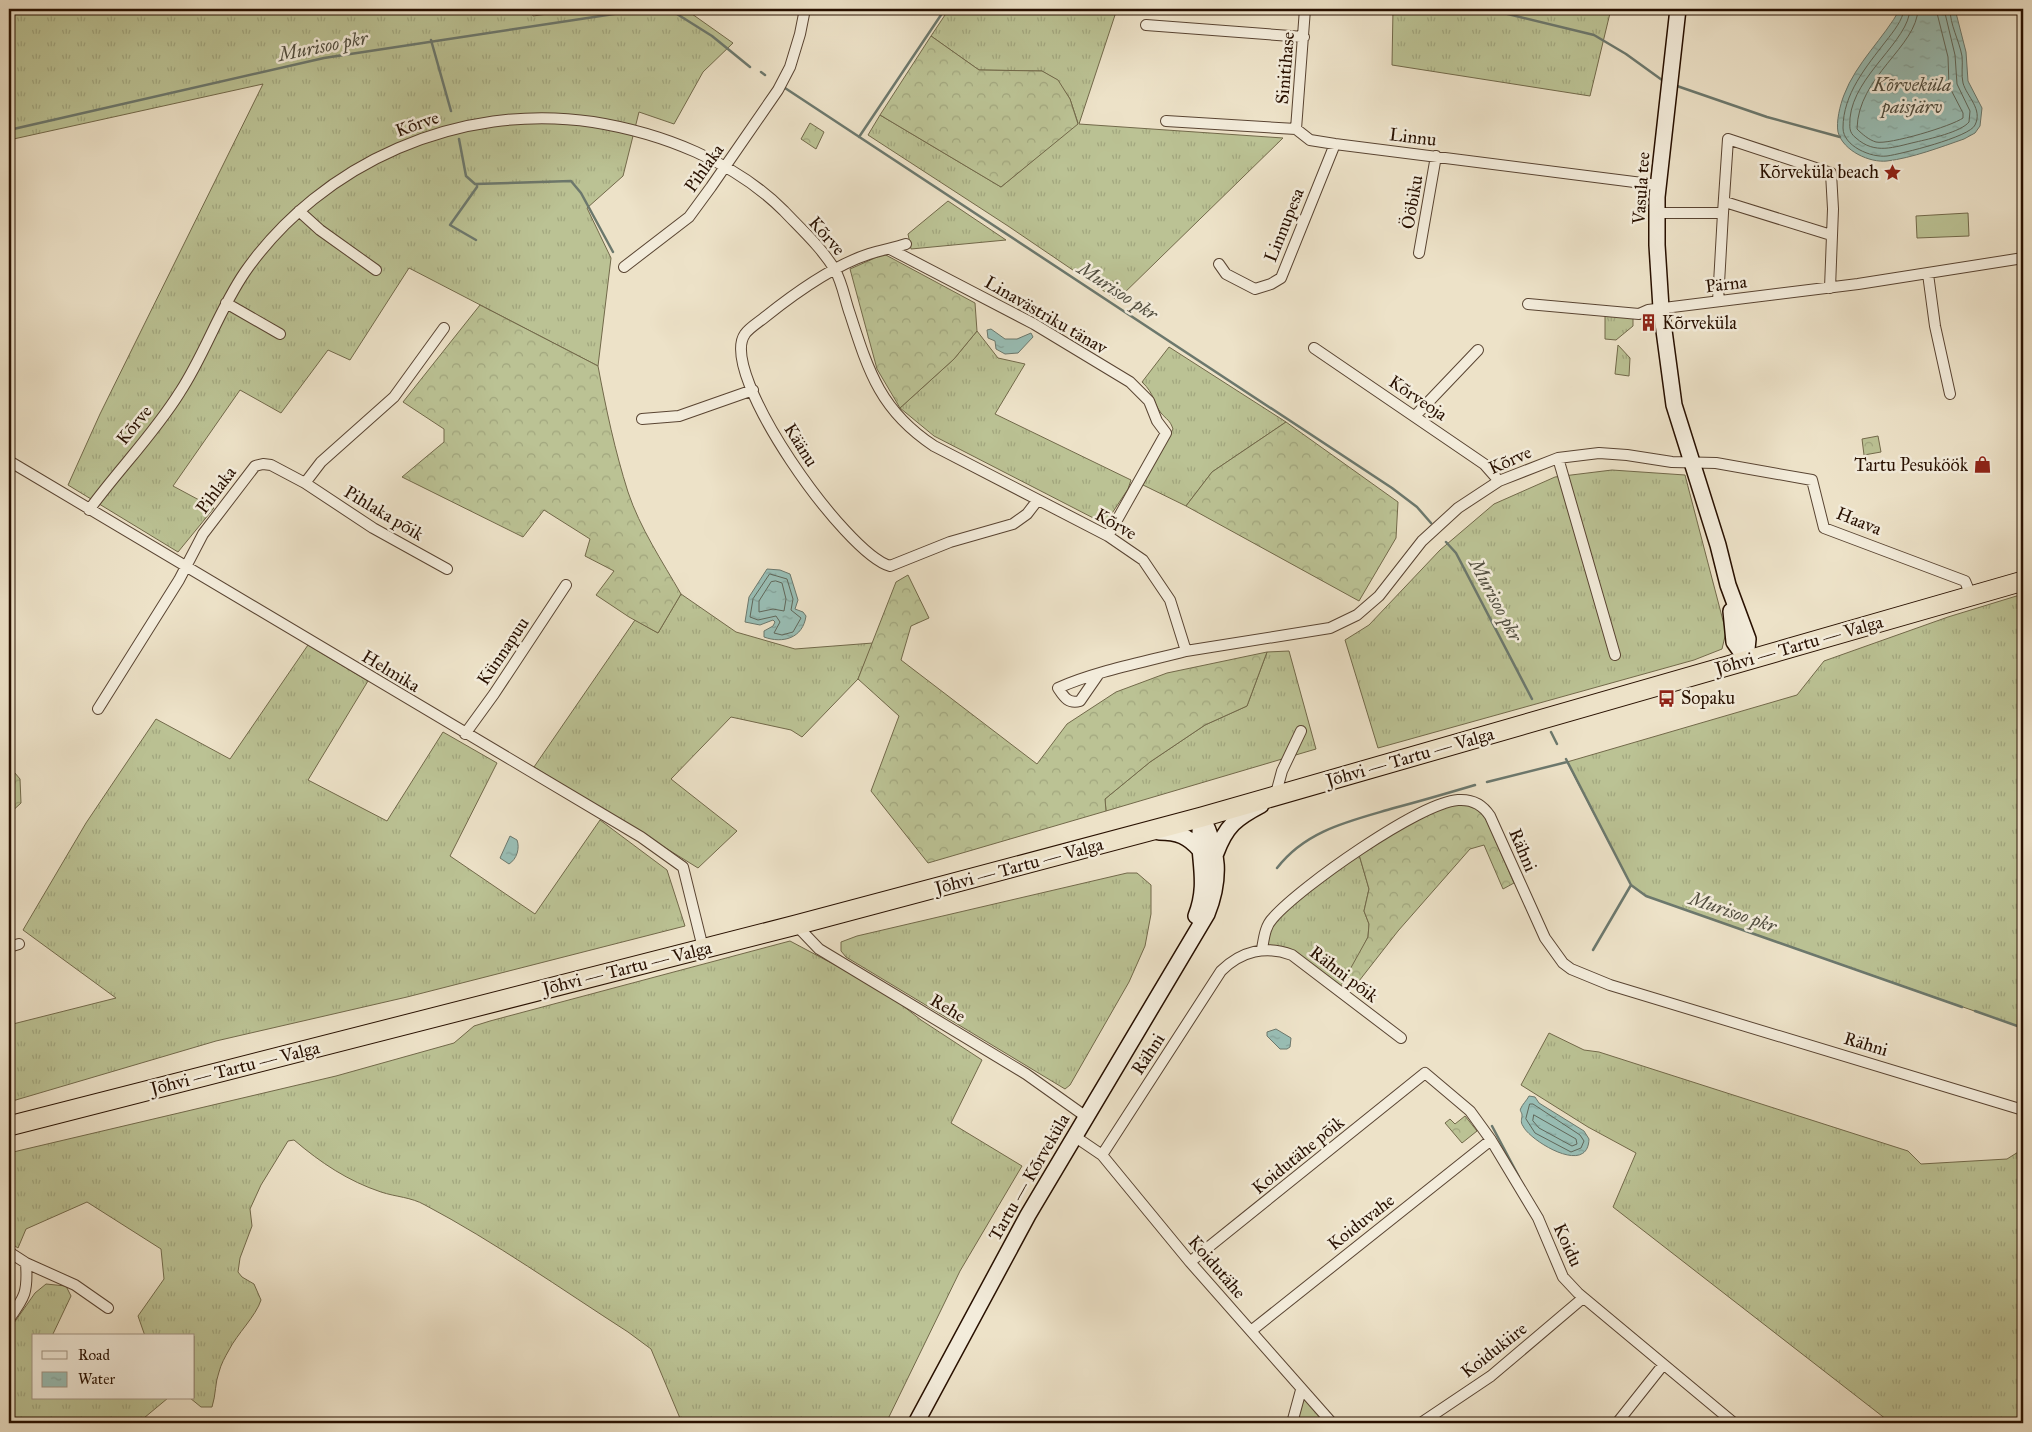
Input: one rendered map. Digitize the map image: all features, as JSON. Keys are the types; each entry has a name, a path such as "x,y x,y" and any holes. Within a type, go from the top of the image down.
{"highway":[{"name":"Jõhvi — Tartu — Valga","path":"9,1126 796,925 1147,832 1746,659 1972,598 2023,581"}],"main road":[{"name":"Vasula tee","path":"1678,9 1658,185 1657,213 1661,308 1671,370 1674,405 1687,450 1693,462 1728,585 1746,659"},
{"path":"1714,669 1741,640 1774,652"},
{"path":"1216,853 1229,826 1246,813 1280,795"},
{"name":"Tartu — Kõrveküla","path":"1182,952 1202,902 1204,874 1198,833 1202,817"},
{"name":"Tartu — Kõrveküla","path":"916,1423 1028,1215 1182,952 1198,931 1213,898 1217,875 1216,853 1202,817"},
{"path":"1147,832 1173,832 1186,836 1200,850"}],"street":[{"name":"Pihlaka","path":"624,267 689,217 725,166 778,90 790,67 805,9"},
{"name":"Sinitihase","path":"1296,129 1305,9"},
{"path":"1146,25 1304,37"},
{"name":"Kõrve","path":"89,510 178,396 194,370 226,303 246,271 274,236 299,211 361,167 403,145 463,126 532,118 611,125 672,143 725,166 766,195 782,210 835,270 868,367 879,390 898,418 934,446 1037,501 1108,536 1143,560 1158,579 1170,600 1186,651"},
{"name":"Linnu","path":"1166,121 1296,129 1310,140 1658,185"},
{"path":"1718,301 1728,139 1831,173 1833,209 1830,288"},
{"name":"Linnupesa","path":"1219,264 1226,274 1255,289 1271,284 1281,278 1336,144"},
{"name":"Ööbiku","path":"1419,253 1436,156"},
{"path":"1725,202 1831,235"},
{"path":"299,211 327,235 376,270"},
{"path":"1657,213 1723,213"},
{"name":"Käänu","path":"906,244 868,254 835,270 780,305 745,334 740,346 742,360 766,418 793,465 816,496 860,547 881,563 890,566 950,542 1013,524 1027,514 1037,501"},
{"name":"Linavästriku tänav","path":"890,249 1034,324 1130,382 1149,401 1157,421 1166,433 1108,536"},
{"name":"Pärna","path":"1528,304 1639,314 1661,308 1830,288 2023,258"},
{"path":"1928,274 1935,326 1950,394"},
{"path":"226,303 280,334"},
{"path":"305,483 321,462 394,397 444,328"},
{"name":"Kõrveoja","path":"1314,348 1484,464 1499,481"},
{"path":"1416,416 1478,350"},
{"path":"642,419 679,416 753,390"},
{"name":"Kõrve","path":"1098,675 1080,701 1074,702 1065,699 1058,688 1098,675 1186,651 1330,628 1357,615 1379,596 1422,541 1458,508 1499,481 1558,458 1600,453 1672,462 1693,462"},
{"path":"1558,458 1615,655"},
{"name":"Helmika","path":"9,461 641,837 682,868 703,948"},
{"name":"Haava","path":"1693,462 1716,463 1812,480 1824,528 1965,581 1972,598"},
{"name":"Pihlaka","path":"98,709 185,567 203,534 255,466 271,465 305,483"},
{"name":"Pihlaka põik","path":"305,483 373,528 448,569"},
{"name":"Künnapuu","path":"465,734 494,694 566,585"},
{"path":"1280,795 1282,771 1301,730"},
{"name":"Rähni","path":"1102,1155 1221,971 1231,961 1242,955 1262,950 1266,929 1272,919 1293,899 1358,851 1396,826 1437,805 1458,800 1472,801 1482,806 1490,816 1537,924 1563,963 1571,968 1610,985 2023,1110"},
{"name":"Rehe","path":"796,925 819,949 1026,1074 1085,1116"},
{"name":"Rähni põik","path":"1262,950 1280,950 1292,955 1401,1038"},
{"name":"Koidu","path":"1425,1073 1470,1111 1491,1140 1538,1218 1564,1277 1583,1298 1734,1423"},
{"name":"Koidutähe põik","path":"1190,1262 1425,1073"},
{"name":"Koidutähe","path":"1074,1136 1102,1155 1190,1262 1332,1423"},
{"name":"Koiduvahe","path":"1250,1331 1491,1140"},
{"path":"9,1252 26,1264 60,1277 108,1308"},
{"path":"9,1319 25,1296 26,1264"},
{"name":"Koidukiire","path":"1421,1423 1491,1376 1583,1298"},
{"path":"1617,1423 1663,1364"},
{"path":"1292,1423 1301,1390"}],"green space":[{"path":"9,9 531,9 533,16 585,9 685,9 733,43 703,72 674,124 639,112 623,176 587,208 611,258 598,366 409,268 350,360 328,350 281,413 240,390 173,486 214,508 178,552 68,485 100,414 263,84 9,140"},
{"path":"949,9 1117,9 1079,124 1283,138 1117,300 868,135 880,115 1001,187 1078,123 1070,99 1057,80 1042,71 979,70 931,36"},
{"path":"1393,9 1611,9 1590,96 1392,65"},
{"path":"931,36 979,70 1042,71 1058,80 1070,99 1078,124 1001,187 880,115"},
{"path":"810,123 824,132 816,149 801,139"},
{"path":"948,201 1006,240 911,249 908,234"},
{"path":"1968,213 1969,236 1917,238 1916,216"},
{"path":"884,254 975,303 977,331 954,359 900,408 877,369 850,269"},
{"path":"480,305 598,366 611,430 628,492 645,531 681,594 658,633 629,617 596,595 614,571 585,556 590,539 544,510 523,537 402,477 444,442 444,429 403,402"},
{"path":"1605,315 1633,318 1633,326 1616,340 1605,339"},
{"path":"977,331 998,358 1025,364 995,414 1131,480 1128,489 1105,524 934,436 900,408 954,359"},
{"path":"1618,345 1630,358 1629,376 1615,374"},
{"path":"1169,347 1286,422 1212,472 1186,506 1141,484 1173,429 1158,409 1149,390 1142,382"},
{"path":"1286,422 1398,502 1396,538 1359,601 1186,506 1212,472"},
{"path":"1878,436 1881,452 1864,455 1862,439"},
{"path":"1612,470 1685,475 1726,632 1722,649 1694,660 1378,748 1345,640 1369,625 1440,550 1494,504 1555,477"},
{"path":"908,575 929,618 911,626 901,660 1037,764 1067,724 1116,692 1167,673 1267,652 1247,706 1205,725 1150,762 1105,799 1106,811 928,863 871,791 899,716 858,679 896,582"},
{"path":"681,594 736,632 795,649 873,643 858,679 802,737 791,730 731,717 671,779 737,831 698,868 534,767 635,620 658,633"},
{"path":"2023,594 2023,1028 1646,896 1631,885 1567,762 1797,695 1824,661 1948,617"},
{"path":"308,645 368,681 308,780 387,821 443,732 497,763 450,856 535,914 600,820 667,870 685,926 407,997 216,1041 9,1102 9,1025 116,998 23,930 86,823 156,719 230,759"},
{"path":"1289,651 1316,749 1106,811 1105,799 1150,762 1205,725 1247,706 1267,652"},
{"path":"9,766 20,779 21,803 9,814"},
{"path":"1458,800 1478,808 1486,819 1514,883 1503,889 1484,845 1470,849 1398,931 1359,981 1354,982 1348,977 1348,973 1368,937 1369,924 1364,911 1369,889 1358,851 1396,826"},
{"path":"1358,851 1369,889 1364,911 1369,924 1368,937 1348,977 1337,989 1292,955 1262,949 1272,919"},
{"path":"1127,873 1137,873 1151,885 1151,914 1145,946 1129,982 1070,1085 1065,1089 846,957 841,951 841,942 857,936"},
{"path":"790,941 884,991 921,1020 982,1060 951,1123 1022,1166 960,1271 886,1423 682,1423 651,1349 628,1332 451,1219 420,1202 369,1188 346,1177 325,1164 294,1140 288,1141 261,1185 250,1209 252,1226 240,1258 238,1272 242,1277 254,1284 261,1300 222,1363 212,1407 201,1407 192,1400 195,1400 195,1334 144,1334 138,1316 164,1279 161,1249 87,1202 26,1229 18,1248 9,1242 9,1153 336,1076 454,1043 474,1026"},
{"path":"1549,1033 1584,1050 1599,1052 1908,1151 1921,1164 2007,1159 2023,1149 2023,1423 1891,1423 1613,1207 1636,1153 1588,1127 1521,1085"},
{"path":"1465,1116 1477,1131 1462,1143 1445,1123 1450,1119 1455,1124"},
{"path":"46,1284 66,1286 71,1296 53,1334 32,1334 32,1400 166,1400 138,1423 9,1423 9,1330 35,1293"},
{"path":"1301,1390 1332,1423 1292,1423"}],"water":[{"name":"Kõrveküla paisjärv","path":"1900,9 1955,9 1966,52 1968,81 1982,108 1980,126 1975,133 1964,139 1926,152 1887,161 1873,160 1865,158 1845,145 1838,132 1839,114 1849,83"},
{"path":"991,329 1005,339 1017,339 1031,333 1033,337 1018,353 1005,354 996,349 995,341 988,338 987,330"},
{"path":"767,569 780,570 790,574 798,600 795,609 803,612 806,616 801,630 785,639 778,640 764,637 764,631 773,626 775,622 773,620 760,625 745,622 749,597"},
{"path":"510,836 517,840 518,846 516,856 509,864 500,858"},
{"path":"1276,1029 1291,1038 1290,1047 1287,1049 1280,1049 1267,1036 1267,1032"},
{"path":"1529,1096 1535,1097 1539,1103 1584,1131 1589,1139 1586,1150 1579,1155 1558,1152 1546,1146 1528,1132 1523,1126 1520,1110"}],"waterway":[{"name":"Murisoo pkr","path":"9,130 324,58 647,9"},
{"name":"Murisoo pkr","path":"669,9 712,36 750,67"},
{"path":"859,137 945,9"},
{"path":"1487,9 1594,35 1626,54 1662,80"},
{"path":"431,40 451,111"},
{"name":"Murisoo pkr","path":"761,72 765,75"},
{"path":"1677,86 1767,117 1840,137"},
{"name":"Murisoo pkr","path":"785,88 1392,488 1417,507 1431,523"},
{"path":"459,139 466,176 475,184 571,181 581,193 613,252"},
{"path":"476,240 450,225 477,187 477,184"},
{"name":"Murisoo pkr","path":"1446,542 1456,553 1532,699"},
{"name":"Murisoo pkr","path":"1551,732 1557,744"},
{"name":"Murisoo pkr","path":"1566,759 1631,885 1646,896 1962,1007"},
{"path":"1487,782 1567,762"},
{"path":"1277,868 1301,844 1330,829 1361,818 1475,785"},
{"path":"1593,950 1631,885"},
{"name":"Murisoo pkr","path":"1975,1011 2023,1028"},
{"path":"1492,1126 1519,1177"}],"place":[{"name":"Kõrveküla beach","path":"1893,172"},
{"name":"Kõrveküla","path":"1648,323"},
{"name":"Tartu Pesuköök","path":"1982,465"},
{"name":"Sopaku","path":"1667,698"}]}
